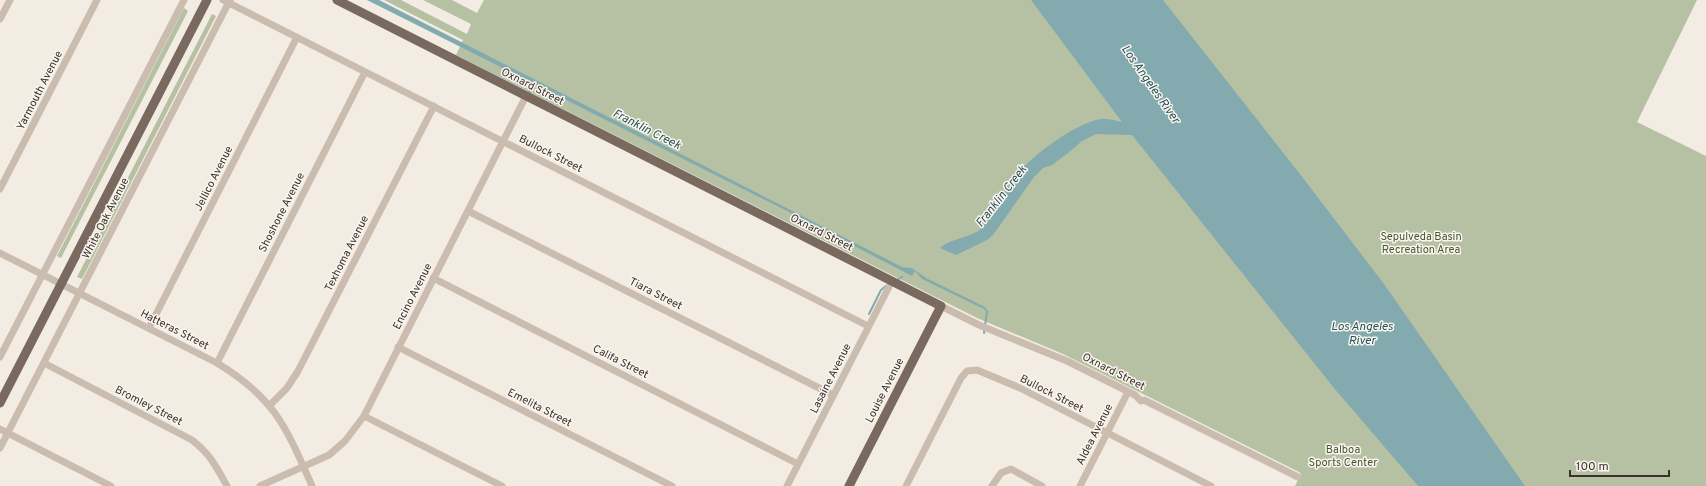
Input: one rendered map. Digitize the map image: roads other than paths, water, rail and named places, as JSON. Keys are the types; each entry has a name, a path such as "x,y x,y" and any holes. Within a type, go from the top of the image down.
{"main road":[{"name":"White Oak Avenue","path":"0,403 207,0"},
{"name":"Oxnard Street","path":"337,0 941,306"},
{"name":"Louise Avenue","path":"849,486 941,306"}],"street":[{"path":"0,20 10,0"},
{"name":"Yarmouth Avenue","path":"0,189 97,0"},
{"path":"0,357 184,0"},
{"name":"Bullock Street","path":"227,1 868,326"},
{"name":"White Oak Avenue","path":"0,448 227,1"},
{"name":"Jellico Avenue","path":"149,328 297,37"},
{"name":"Shoshone Avenue","path":"217,363 365,72"},
{"name":"Encino Avenue","path":"260,486 329,455 337,449 353,432 364,416 526,96"},
{"name":"Texhoma Avenue","path":"270,405 287,388 298,371 434,106"},
{"name":"Tiara Street","path":"468,211 834,396"},
{"name":"Hatteras Street","path":"0,253 217,363 248,384 270,405 286,429 304,466"},
{"name":"Califa Street","path":"433,278 798,464"},
{"name":"Lasaine Avenue","path":"788,486 892,281"},
{"name":"Oxnard Street","path":"941,306 979,325 1067,361 1135,395 1136,398 1144,400 1298,478"},
{"name":"Emelita Street","path":"398,347 672,486"},
{"name":"Bromley Street","path":"44,363 192,440 206,451 213,460 227,486"},
{"name":"Bullock Street","path":"906,486 961,378 967,371 977,370 1020,388 1211,486"},
{"name":"Aldea Avenue","path":"1080,486 1128,392"},
{"path":"364,416 502,486"},
{"path":"0,428 111,486"},
{"path":"304,466 312,486"},
{"path":"992,486 996,478 1005,470 1017,472 1042,486"}],"water":[{"path":"367,0 379,0 902,267 912,268 926,278 985,307 989,314 984,309 922,279 915,271 912,276 787,211"},
{"name":"Los Angeles River","path":"1031,0 1163,0 1384,284 1525,486 1418,486 1334,388 1132,135 1096,134 1082,141 1052,165 1043,168 1034,177 993,235 987,240 956,255 940,248 945,244 973,234 983,227 1016,175 1033,158 1055,141 1079,127 1101,119 1122,122"}],"waterway":[{"path":"528,95 534,82"},
{"path":"897,280 902,277"},
{"path":"869,314 881,290 886,286"},
{"path":"984,333 987,311"}],"water label":[{"name":"Franklin Creek","path":"647,129"},
{"name":"Franklin Creek","path":"1001,196"}],"park label":[{"name":"Sepulveda Basin Recreation Area","path":"1421,242"},
{"name":"Balboa Sports Center","path":"1343,455"}]}
